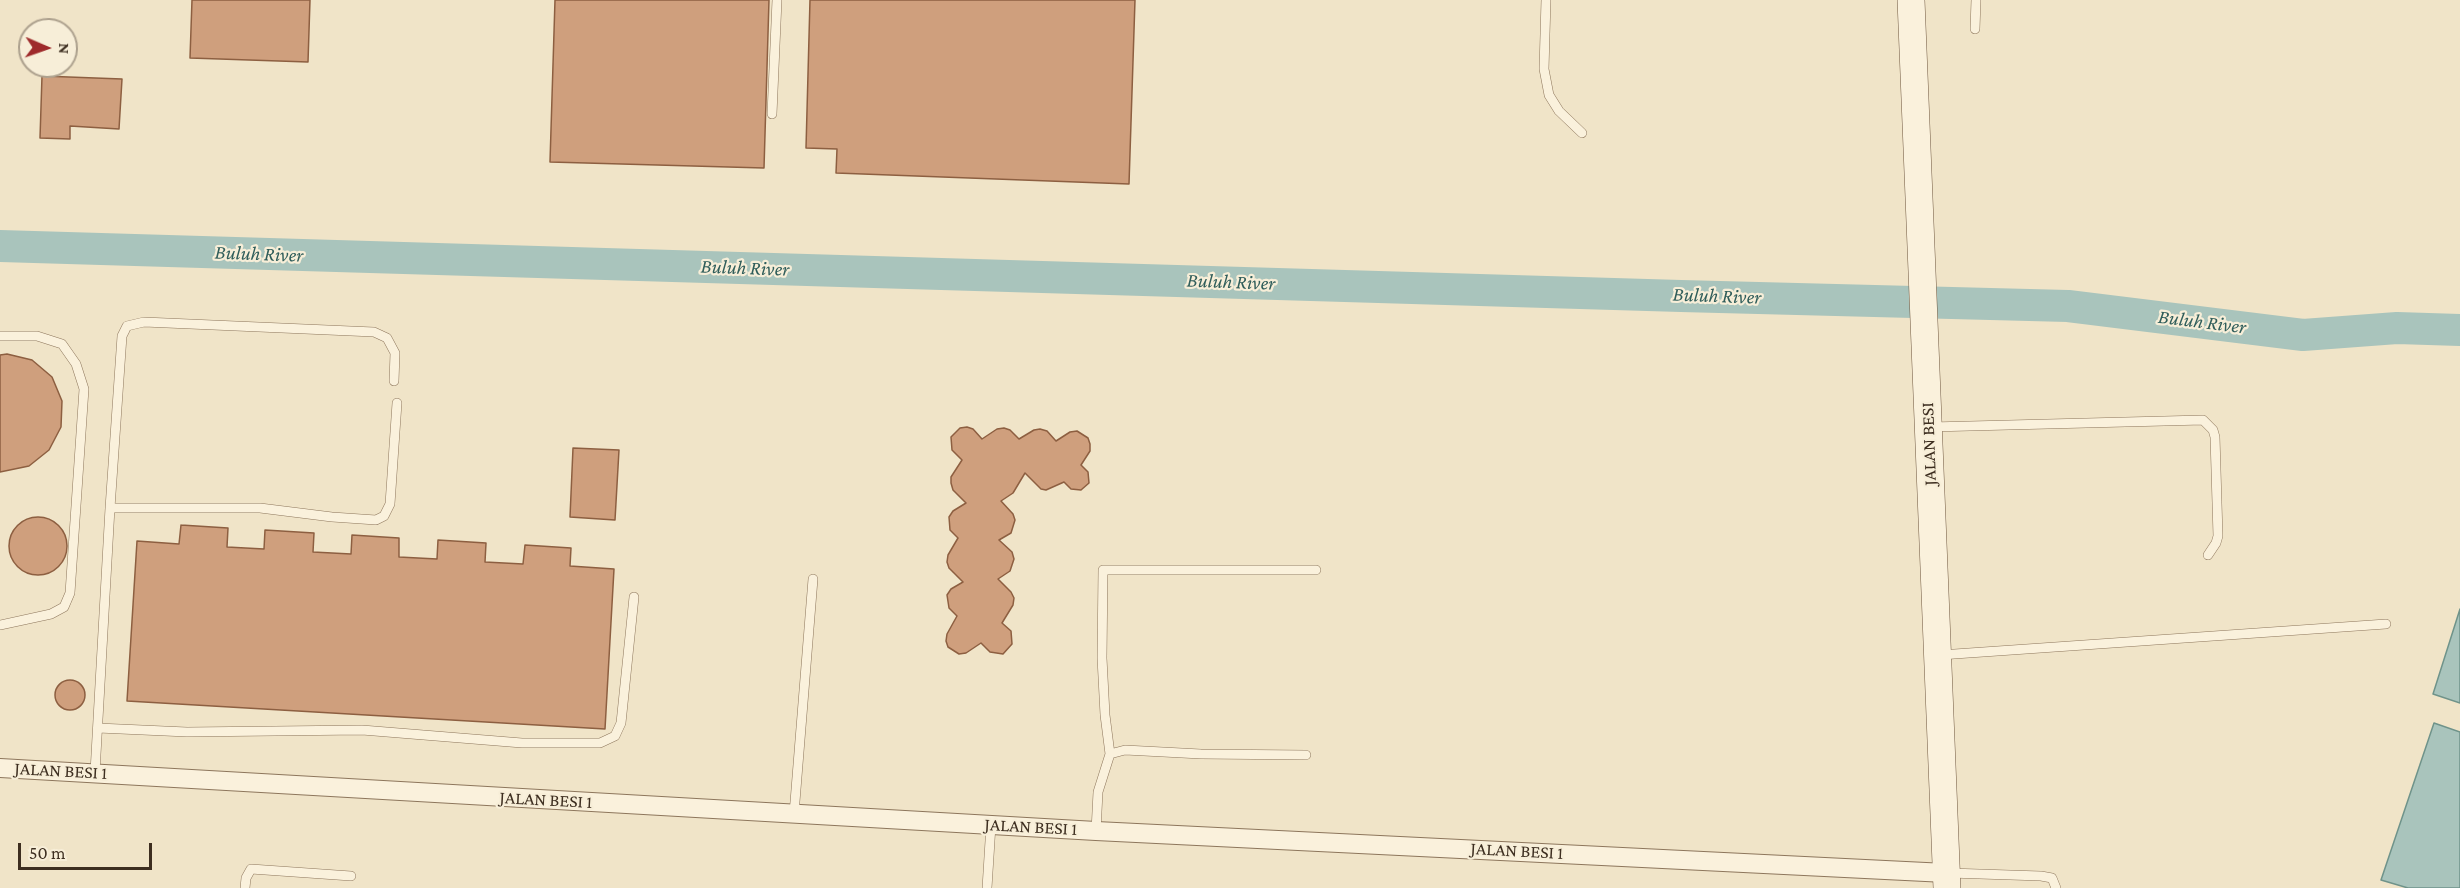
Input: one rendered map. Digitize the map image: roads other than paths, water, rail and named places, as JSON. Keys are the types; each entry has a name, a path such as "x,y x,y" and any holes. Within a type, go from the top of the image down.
{"street":[{"name":"JALAN BESI","path":"1911,0 1947,880"},
{"name":"JALAN BESI 1","path":"0,768 1947,880"}],"lane":[{"path":"772,114 777,0"},
{"path":"1546,0 1544,69 1549,95 1560,111 1582,133"},
{"path":"1975,29 1976,0"},
{"path":"95,772 122,336 127,326 144,322 374,332 387,338 395,353 394,381"},
{"path":"0,336 37,336 62,344 76,364 84,389 70,593 64,607 51,614 0,625"},
{"path":"110,508 260,508 376,520 384,516 390,504 397,402"},
{"path":"1929,427 2203,420 2213,430 2215,448 2218,536 2208,555"},
{"path":"1096,831 1098,792 1110,754 1102,658 1103,570 1316,570"},
{"path":"794,814 813,579"},
{"path":"98,728 187,732 362,730 522,743 600,743 615,736 621,723 634,597"},
{"path":"1938,655 2386,624"},
{"path":"1110,754 1125,750 1201,754 1306,755"},
{"path":"987,888 991,825"},
{"path":"245,888 246,878 251,869 351,876"},
{"name":"JALAN BESI 1","path":"1947,880 2041,876 2052,878 2056,888"}],"water":[{"path":"2460,609 2460,703 2433,694"},
{"path":"2434,723 2460,732 2460,888 2408,888 2381,880"}],"waterway":[{"name":"Buluh River","path":"0,246 2068,306 2303,335 2397,328 2460,330"}]}
